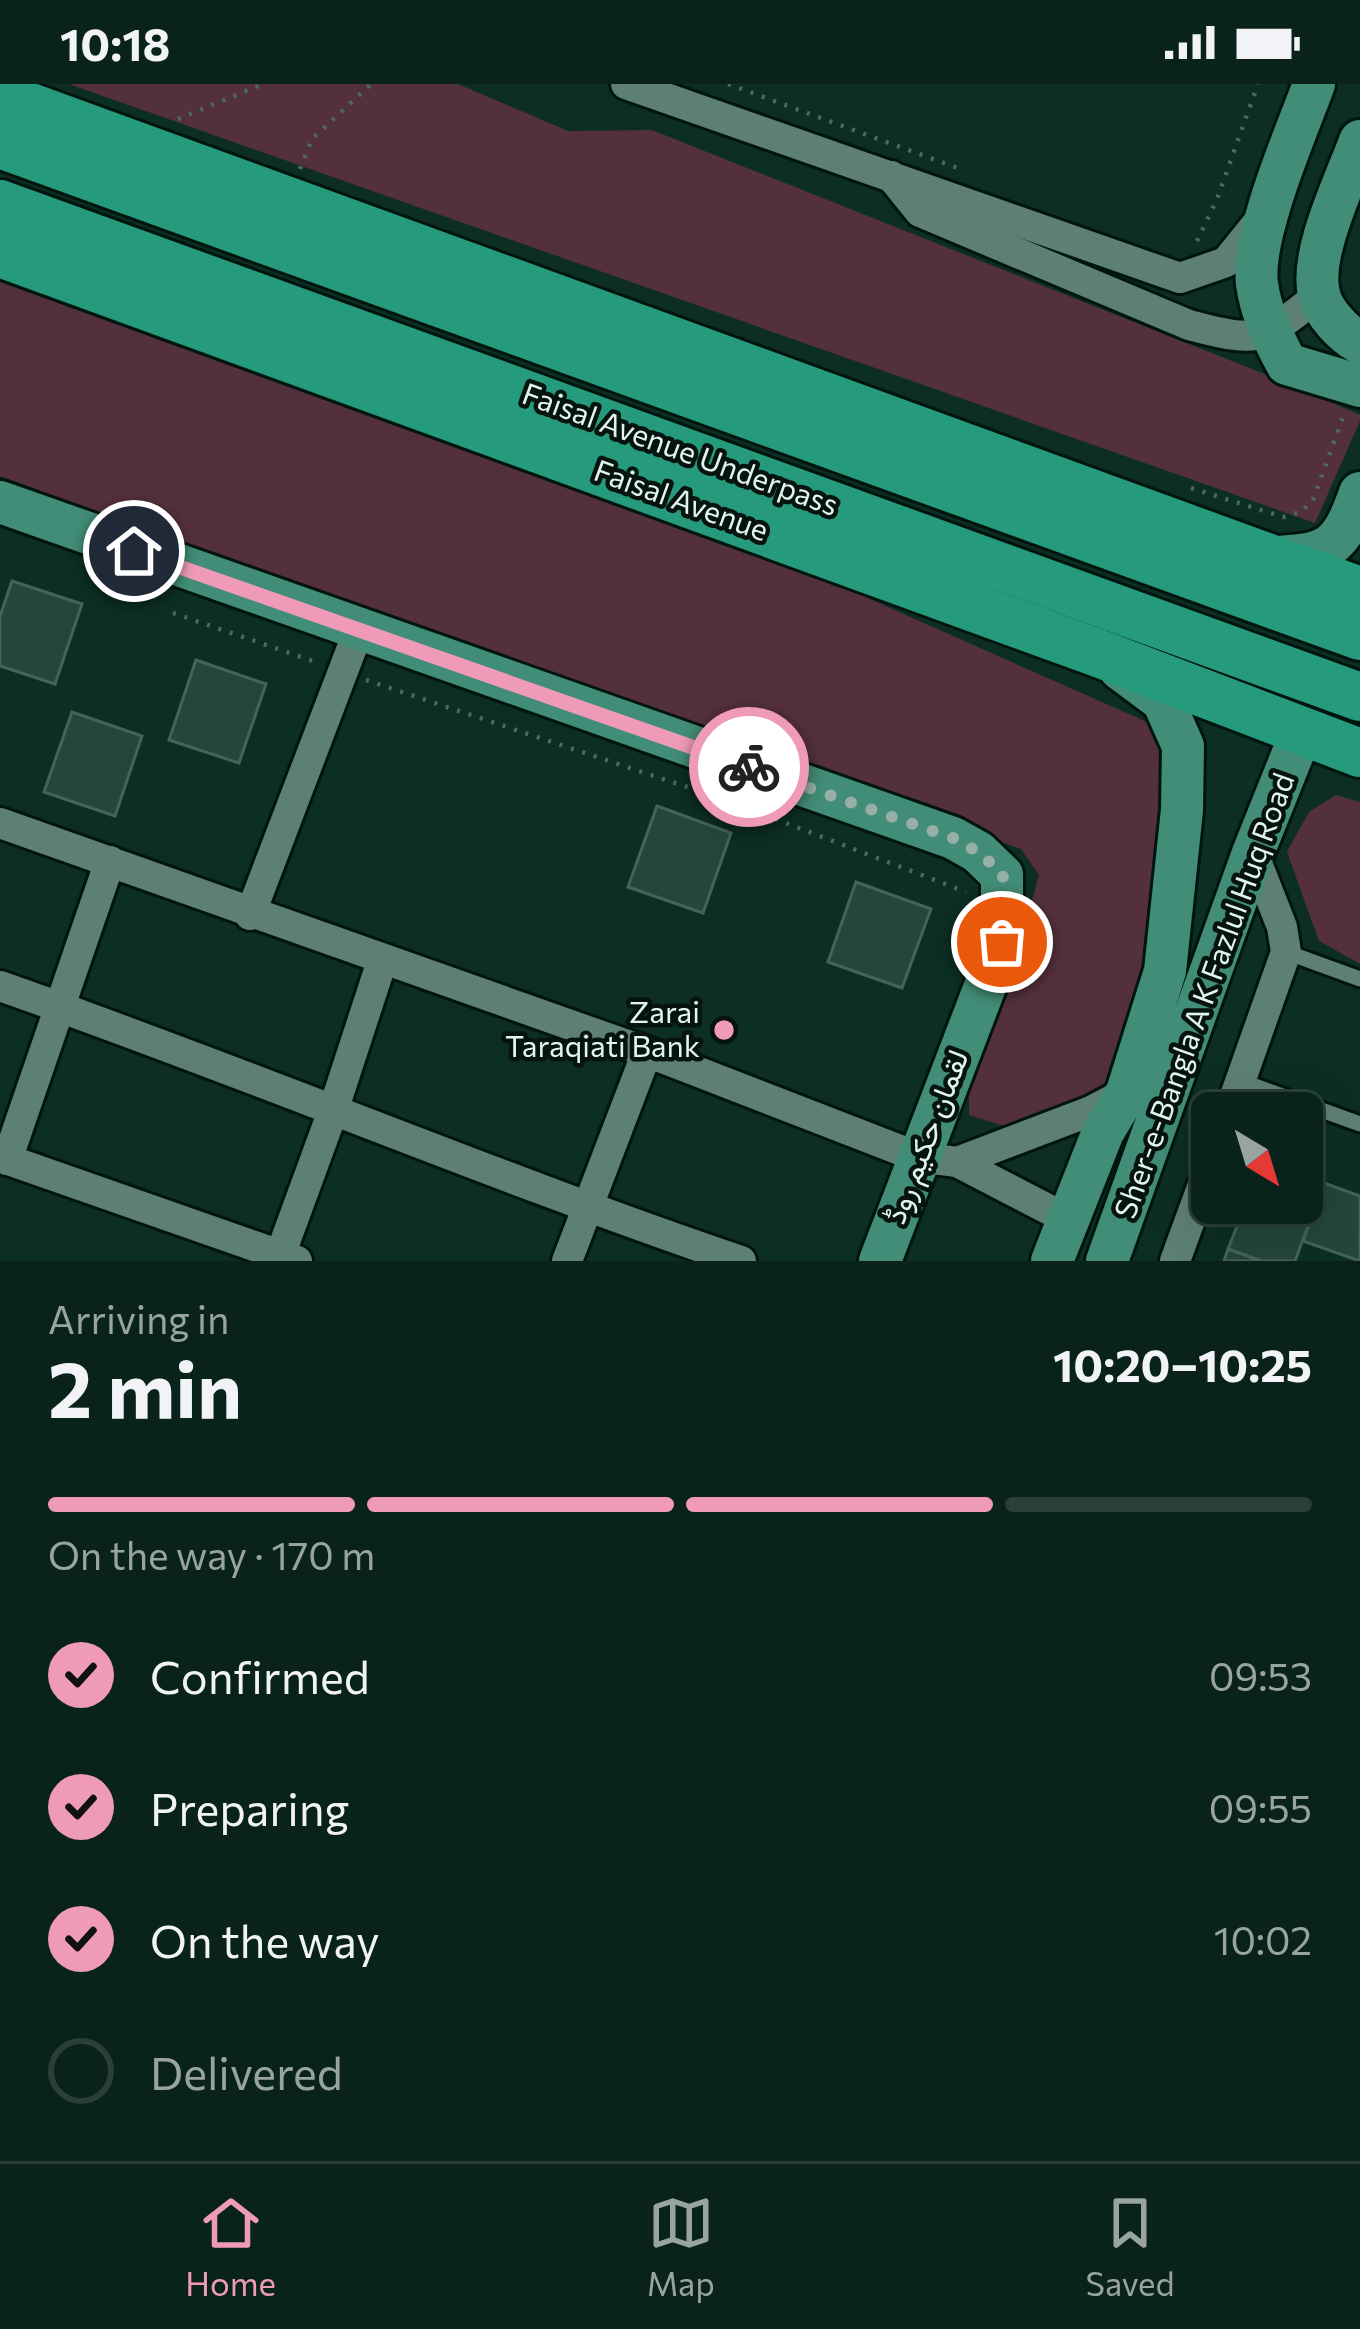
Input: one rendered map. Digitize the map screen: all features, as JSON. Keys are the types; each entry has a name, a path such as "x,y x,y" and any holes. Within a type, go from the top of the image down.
{"main road":[{"path":"1314,84 1268,210 1256,280 1270,334 1287,364 1360,386"},
{"path":"0,96 1360,591"},
{"path":"1360,141 1321,253 1318,295 1344,334 1360,343"},
{"name":"Faisal Avenue Underpass","path":"0,144 1360,636"},
{"name":"Faisal Avenue Underpass","path":"0,204 1360,697"},
{"name":"Faisal Avenue","path":"0,253 1098,652 1360,753"},
{"path":"1265,558 1318,555 1347,529 1360,493"},
{"path":"0,502 953,838 978,852 988,885"},
{"name":"Sher-e-Bangla A K Fazlul Huq Road","path":"1052,1261 1103,1132 1127,1092 1165,970 1182,810 1183,746 1163,701 1098,652"},
{"name":"Sher-e-Bangla A K Fazlul Huq Road","path":"1107,1261 1253,853 1302,731"},
{"name":"لقمان حکیم روڈ","path":"880,1261 938,1160 1002,942 988,885"}],"street":[{"path":"626,84 1180,278 1226,262 1268,210"},
{"path":"891,176 920,212 1189,325 1230,336 1270,334 1318,295"},
{"path":"250,915 358,632"},
{"path":"0,823 647,1052 938,1160 1067,1219"},
{"path":"1237,1092 1286,952 1282,927 1253,853"},
{"path":"110,861 3,1158 285,1259 382,961"},
{"path":"0,986 334,1108 587,1209 741,1261"},
{"path":"567,1261 647,1052"},
{"path":"938,1160 1090,1111 1174,1074"},
{"path":"1175,1261 1191,1217"}],"lane":[{"path":"1286,952 1360,979"},
{"path":"1241,1081 1360,1124"}],"path":[{"path":"162,126 262,84"},
{"path":"298,175 312,139 371,84"},
{"path":"728,84 965,170"},
{"path":"1184,250 1198,240 1217,199 1258,84"},
{"path":"173,614 988,885"}],"shaded area":[{"path":"69,84 458,84 568,131 652,130 1292,385 1360,415 1360,421 1315,523"},
{"path":"0,282 863,596 1165,730 1171,819 1144,1002 1091,1111 1029,1134 969,1115 969,1078 1019,948 1039,875 1021,849 0,476"},
{"path":"1336,795 1360,802 1360,964 1319,941 1287,852 1309,812"}],"building":[{"path":"12,581 82,604 55,684 0,666 0,616"},
{"path":"196,660 266,684 239,763 169,740"},
{"path":"72,712 142,736 115,816 44,792"},
{"path":"657,806 731,833 703,913 628,887"},
{"path":"856,882 931,909 902,988 828,962"},
{"path":"1323,1186 1360,1196 1360,1261 1303,1241 1309,1224 1323,1224"},
{"path":"1238,1224 1309,1224 1295,1261 1261,1261 1228,1249"},
{"path":"1228,1249 1261,1261 1224,1261"}],"way so far":[{"path":"749,767 953,838 978,852 1003,874 1002,942"}],"place":[{"name":"Zarai Taraqiati Bank","path":"724,1030"}],"route":[{"path":"134,551 749,767"}]}
